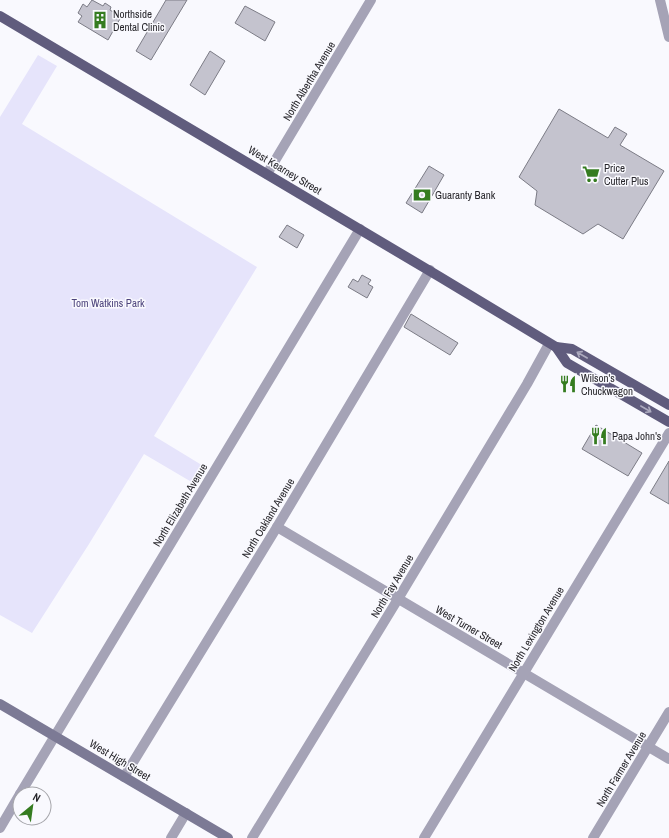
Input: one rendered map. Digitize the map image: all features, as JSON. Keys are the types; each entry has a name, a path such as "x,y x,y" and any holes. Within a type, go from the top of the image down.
{"main road":[{"name":"West Kearney Street","path":"0,16 430,270 553,346 568,363 669,422"},
{"name":"West Kearney Street","path":"553,346 572,349 669,405"}],"street":[{"name":"North Albertha Avenue","path":"267,174 370,0"},
{"path":"660,0 669,37"},
{"name":"North Elizabeth Avenue","path":"25,786 360,229"},
{"name":"North Oakland Avenue","path":"124,777 277,527 430,270"},
{"name":"North Fay Avenue","path":"252,838 527,384 553,346"},
{"name":"North Lexington Avenue","path":"424,838 669,433"},
{"name":"West Turner Street","path":"277,527 669,759"},
{"name":"West High Street","path":"0,704 228,838"},
{"name":"North Farmer Avenue","path":"593,838 669,712"},
{"name":"North Elizabeth Avenue","path":"0,828 12,808"},
{"path":"172,838 186,813"}],"green space":[{"name":"Tom Watkins Park","path":"38,55 57,66 22,124 257,267 154,436 205,467 195,484 144,454 32,633 0,615 0,117"}],"building":[{"name":"Northside Dental Clinic","path":"92,0 103,6 105,3 111,7 110,10 121,17 108,40 78,22 82,16 78,13 83,4 87,7"},
{"path":"166,0 187,0 151,60 136,51"},
{"path":"245,6 275,22 265,41 235,23"},
{"path":"210,51 225,61 205,95 190,85"},
{"name":"Price Cutter Plus","path":"559,109 608,138 615,127 627,134 620,145 664,171 623,239 598,224 583,234 535,205 537,191 519,177"},
{"name":"Guaranty Bank","path":"429,166 444,175 422,213 406,203"},
{"path":"287,225 304,235 297,248 279,237"},
{"path":"362,275 371,280 368,284 373,287 367,298 348,287 353,279 358,282"},
{"path":"411,314 458,343 450,355 404,327"},
{"path":"596,425 642,453 628,476 582,449"},
{"path":"669,461 669,504 650,493"}],"place":[{"name":"Northside Dental Clinic","path":"100,20"},
{"name":"Price Cutter Plus","path":"591,174"},
{"name":"Guaranty Bank","path":"422,195"},
{"name":"Wilson's Chuckwagon","path":"568,384"},
{"name":"Papa John's","path":"599,436"}]}
